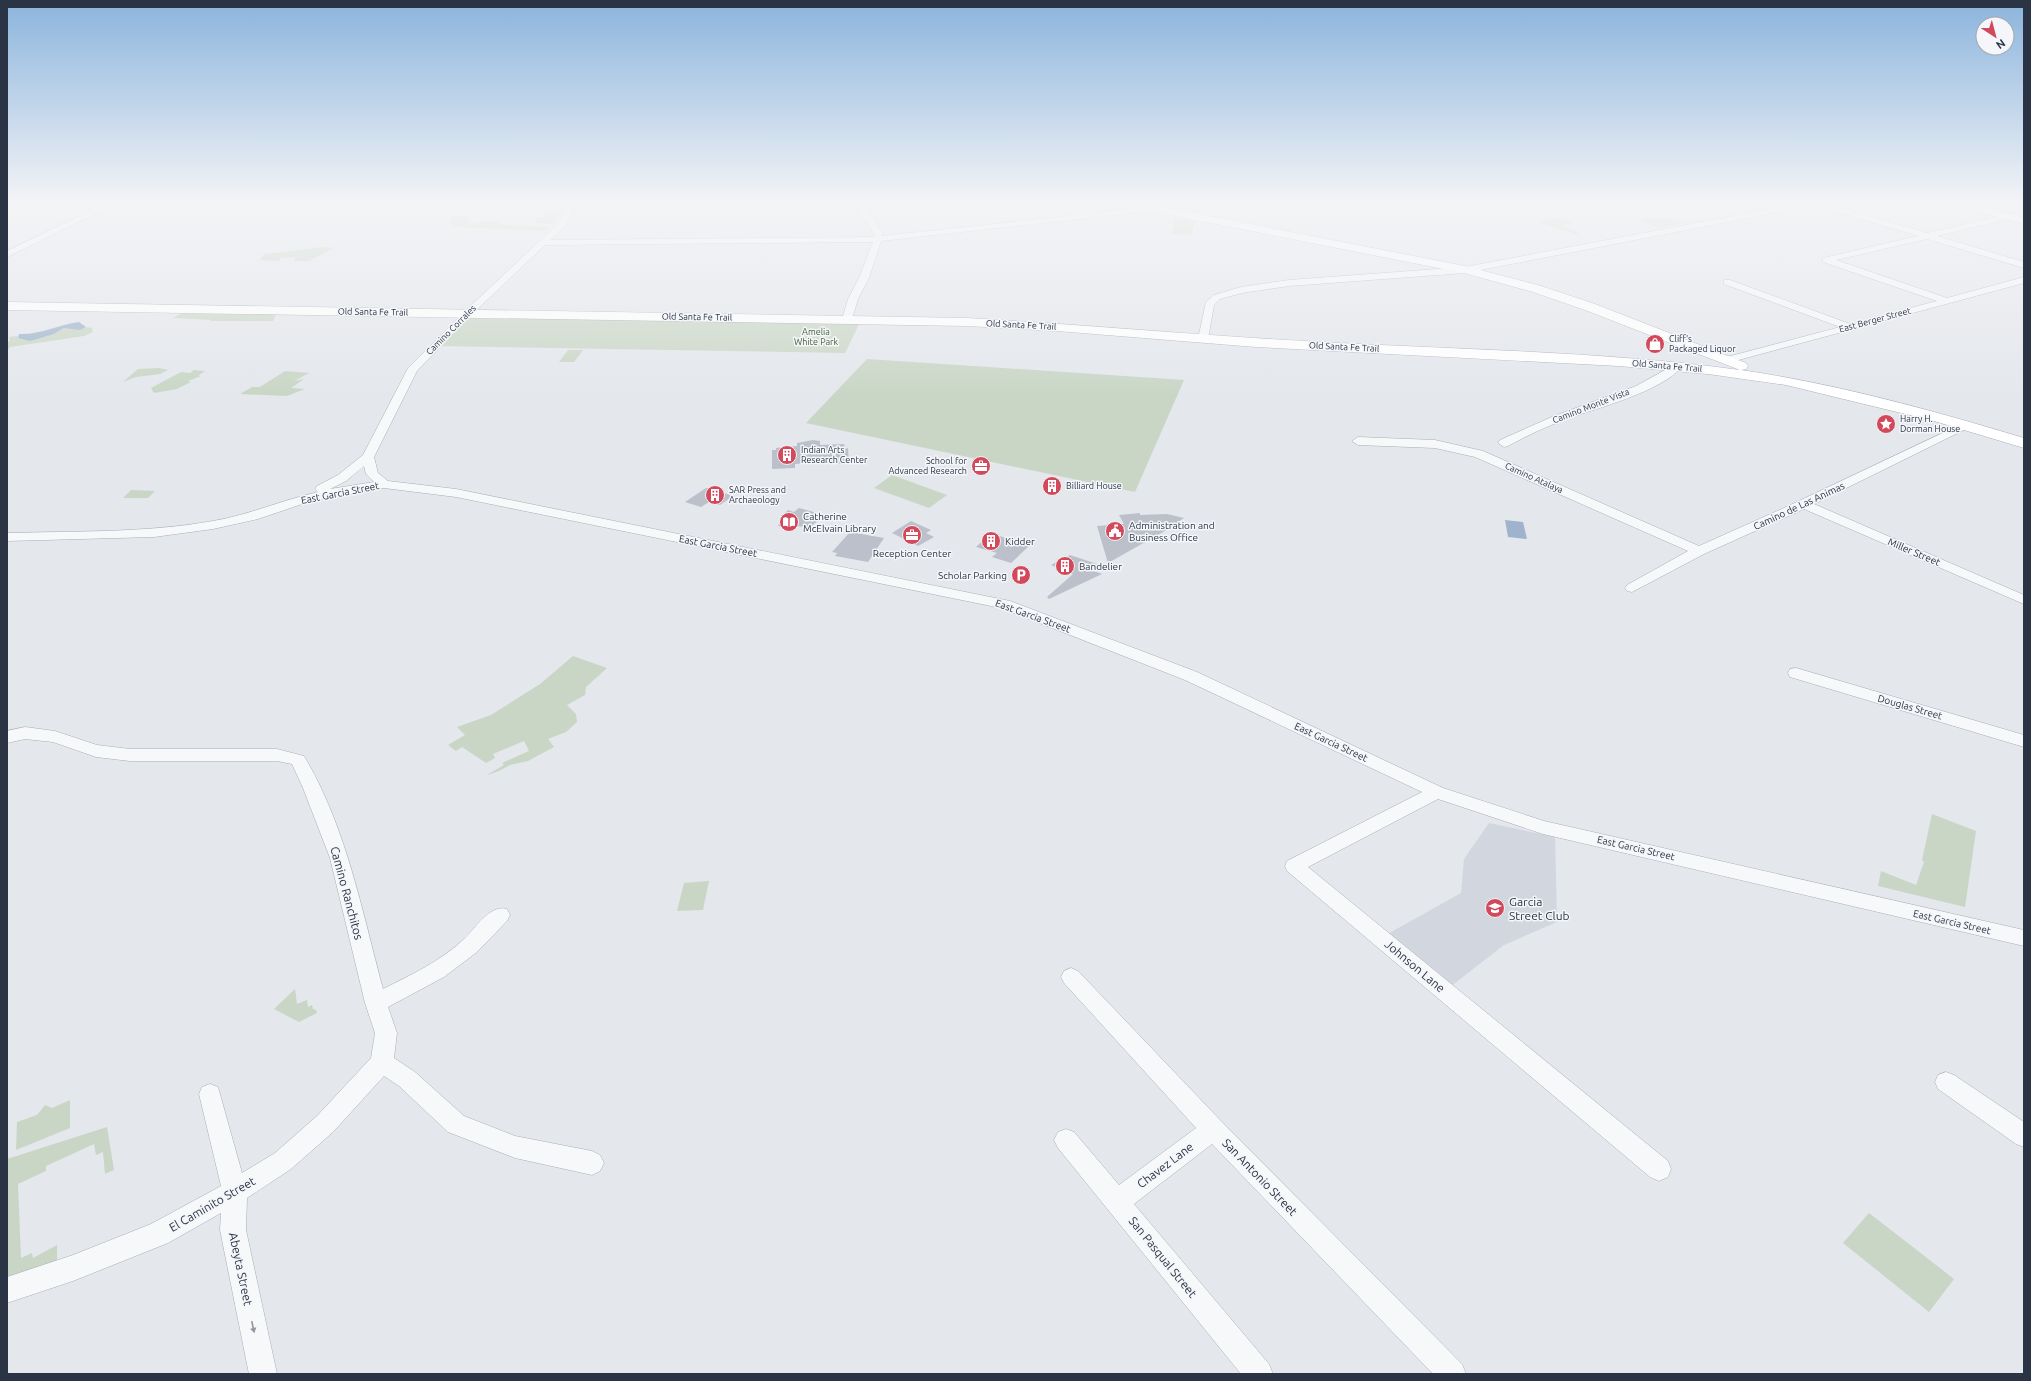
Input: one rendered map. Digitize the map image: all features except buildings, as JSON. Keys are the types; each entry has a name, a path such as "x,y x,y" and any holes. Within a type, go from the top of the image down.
{"street":[{"name":"Camino Corrales","path":"304,499 342,478 368,457 412,370 515,267"},
{"path":"847,319 853,299 868,267"},
{"path":"1453,267 1537,289 1786,381"},
{"path":"1203,339 1209,304 1217,297 1228,293 1289,284 1465,270 1478,267"},
{"path":"1848,267 1947,301"},
{"name":"East Berger Street","path":"1727,360 2024,280"},
{"path":"1727,282 1850,327"},
{"name":"Old Santa Fe Trail","path":"7,306 847,319 1007,323 1203,339 1620,362 1708,370 1786,381 1966,425 2024,443"},
{"path":"1708,370 1717,370 1727,366 1727,360"},
{"name":"Camino Monte Vista","path":"1504,443 1558,418 1633,390 1670,373 1676,367"},
{"name":"Camino de Las Animas","path":"1632,588 1699,551 1804,504 1966,425"},
{"name":"Camino Atalaya","path":"1358,441 1435,444 1479,454 1699,551"},
{"path":"368,457 372,474 384,484"},
{"name":"East Garcia Street","path":"7,537 154,533 253,516 304,499 343,490 384,484 456,492 1005,604 1191,676 1436,792 1543,827 2024,938"},
{"name":"Miller Street","path":"1804,504 2024,600"},
{"name":"Douglas Street","path":"1796,673 2024,741"},
{"name":"Camino Ranchitos","path":"7,737 25,733 55,737 96,751 130,755 277,754 298,760 312,788 339,858 376,1003 386,1032 382,1062"},
{"name":"Johnson Lane","path":"1436,792 1294,866 1659,1169"},
{"path":"376,1003 437,971 470,946 500,915"},
{"name":"San Antonio Street","path":"1071,977 1213,1129 1452,1374"},
{"path":"382,1062 407,1079 423,1096 456,1124 515,1147 592,1163"},
{"name":"El Caminito Street","path":"7,1290 73,1268 159,1234 235,1192 283,1161 325,1124 382,1062"},
{"path":"1946,1082 2024,1136"},
{"name":"Abeyta Street","path":"210,1094 235,1192 233,1230 264,1374"},
{"name":"Chavez Lane","path":"1117,1202 1213,1129"},
{"name":"San Pasqual Street","path":"1066,1140 1259,1374"}],"shaded area":[{"name":"Garcia Street Club","path":"1489,823 1555,837 1557,922 1504,945 1450,987 1384,936 1461,893 1464,859"}],"green space":[{"path":"182,313 276,314 273,321 210,321 211,320 173,318"},
{"name":"Amelia White Park","path":"476,316 860,322 845,353 440,346 467,319"},
{"path":"71,327 76,329 89,327 92,328 93,332 84,336 10,347 7,351 7,342 10,341 9,337 17,336 18,338 38,338 54,334 64,328"},
{"path":"568,350 583,350 574,362 559,362"},
{"path":"867,359 1184,380 1135,492 806,423"},
{"path":"159,368 168,370 160,374 136,377 123,382 138,369"},
{"path":"194,370 205,371 198,376 201,376 188,381 191,382 177,389 154,393 151,388 181,372 190,373"},
{"path":"285,371 309,373 294,381 304,379 291,388 305,389 287,396 240,394 252,387 260,387"},
{"path":"892,475 947,495 929,508 874,488"},
{"path":"131,490 155,491 148,498 123,498"},
{"path":"573,656 607,668 586,687 585,695 567,705 576,714 577,722 566,732 548,739 554,747 528,761 510,765 487,775 504,765 502,763 529,751 524,741 493,754 495,758 486,763 462,747 456,751 448,745 465,735 457,727 491,715 540,684"},
{"path":"1932,814 1976,831 1965,907 1878,886 1881,871 1916,885 1924,862 1922,860"},
{"path":"709,881 703,910 677,911 684,883"},
{"path":"295,989 297,1004 307,1000 308,1007 312,1005 313,1009 316,1010 317,1013 299,1022 274,1009"},
{"path":"70,1100 70,1128 16,1150 17,1122 37,1115 45,1105 52,1108"},
{"path":"107,1127 114,1170 105,1174 103,1152 96,1155 94,1144 46,1166 46,1171 18,1184 21,1258 32,1253 33,1258 57,1245 57,1261 7,1279 7,1159"},
{"path":"1869,1213 1954,1279 1929,1312 1843,1243"}],"water":[{"path":"79,322 86,327 80,330 64,328 54,334 30,341 18,338 19,334 34,333"},
{"path":"1505,520 1523,522 1527,539 1508,537"}],"place":[{"name":"Cliff's Packaged Liquor","path":"1655,344"},
{"name":"Harry H. Dorman House","path":"1886,424"},
{"name":"Indian Arts Research Center","path":"787,455"},
{"name":"School for Advanced Research","path":"981,466"},
{"name":"Billiard House","path":"1052,486"},
{"name":"SAR Press and Archaeology","path":"715,495"},
{"name":"Catherine McElvain Library","path":"789,522"},
{"name":"Administration and Business Office","path":"1115,531"},
{"name":"Reception Center","path":"912,535"},
{"name":"Kidder","path":"991,541"},
{"name":"Bandelier","path":"1065,566"},
{"name":"Scholar Parking","path":"1021,575"},
{"name":"Garcia Street Club","path":"1495,908"}]}
